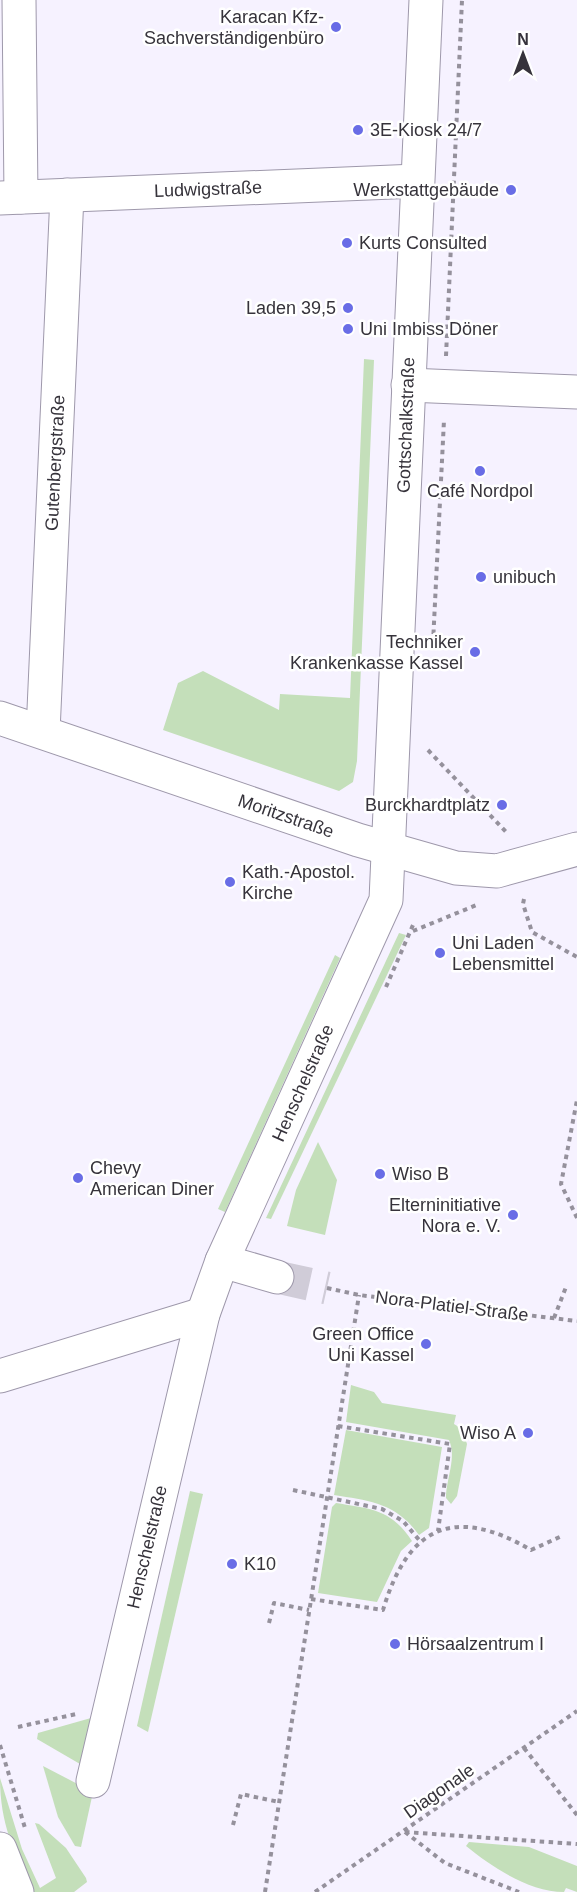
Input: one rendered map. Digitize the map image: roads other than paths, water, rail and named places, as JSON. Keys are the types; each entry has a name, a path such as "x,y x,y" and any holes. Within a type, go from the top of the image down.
{"street":[{"path":"11,197 19,0"},
{"name":"Gottschalkstraße","path":"389,850 426,0"},
{"name":"Ludwigstraße","path":"11,197 417,181"},
{"name":"Gutenbergstraße","path":"43,732 67,195"},
{"path":"408,385 577,392"},
{"name":"Moritzstraße","path":"0,718 389,850 456,868 497,871 577,849"},
{"name":"Henschelstraße","path":"93,1781 203,1314 222,1261 386,900 389,850"},
{"path":"222,1261 277,1277"},
{"path":"0,1376 203,1314"},
{"path":"0,1849 17,1892"}],"tunnel":[{"path":"277,1277 327,1288"}],"place":[{"name":"Karacan Kfz- Sachverständigenbüro","path":"336,27"},
{"name":"3E-Kiosk 24/7","path":"358,130"},
{"name":"Werkstattgebäude","path":"511,190"},
{"name":"Kurts Consulted","path":"347,243"},
{"name":"Laden 39,5","path":"348,308"},
{"name":"Uni Imbiss Döner","path":"348,329"},
{"name":"Café Nordpol","path":"480,471"},
{"name":"unibuch","path":"481,577"},
{"name":"Techniker Krankenkasse Kassel","path":"475,652"},
{"name":"Burckhardtplatz","path":"502,805"},
{"name":"Kath.-Apostol. Kirche","path":"230,882"},
{"name":"Uni Laden Lebensmittel","path":"440,953"},
{"name":"Wiso B","path":"380,1174"},
{"name":"Chevy American Diner","path":"78,1178"},
{"name":"Elterninitiative Nora e. V.","path":"513,1215"},
{"name":"Green Office Uni Kassel","path":"426,1344"},
{"name":"Wiso A","path":"528,1433"},
{"name":"K10","path":"232,1564"},
{"name":"Hörsaalzentrum I","path":"395,1644"}]}
